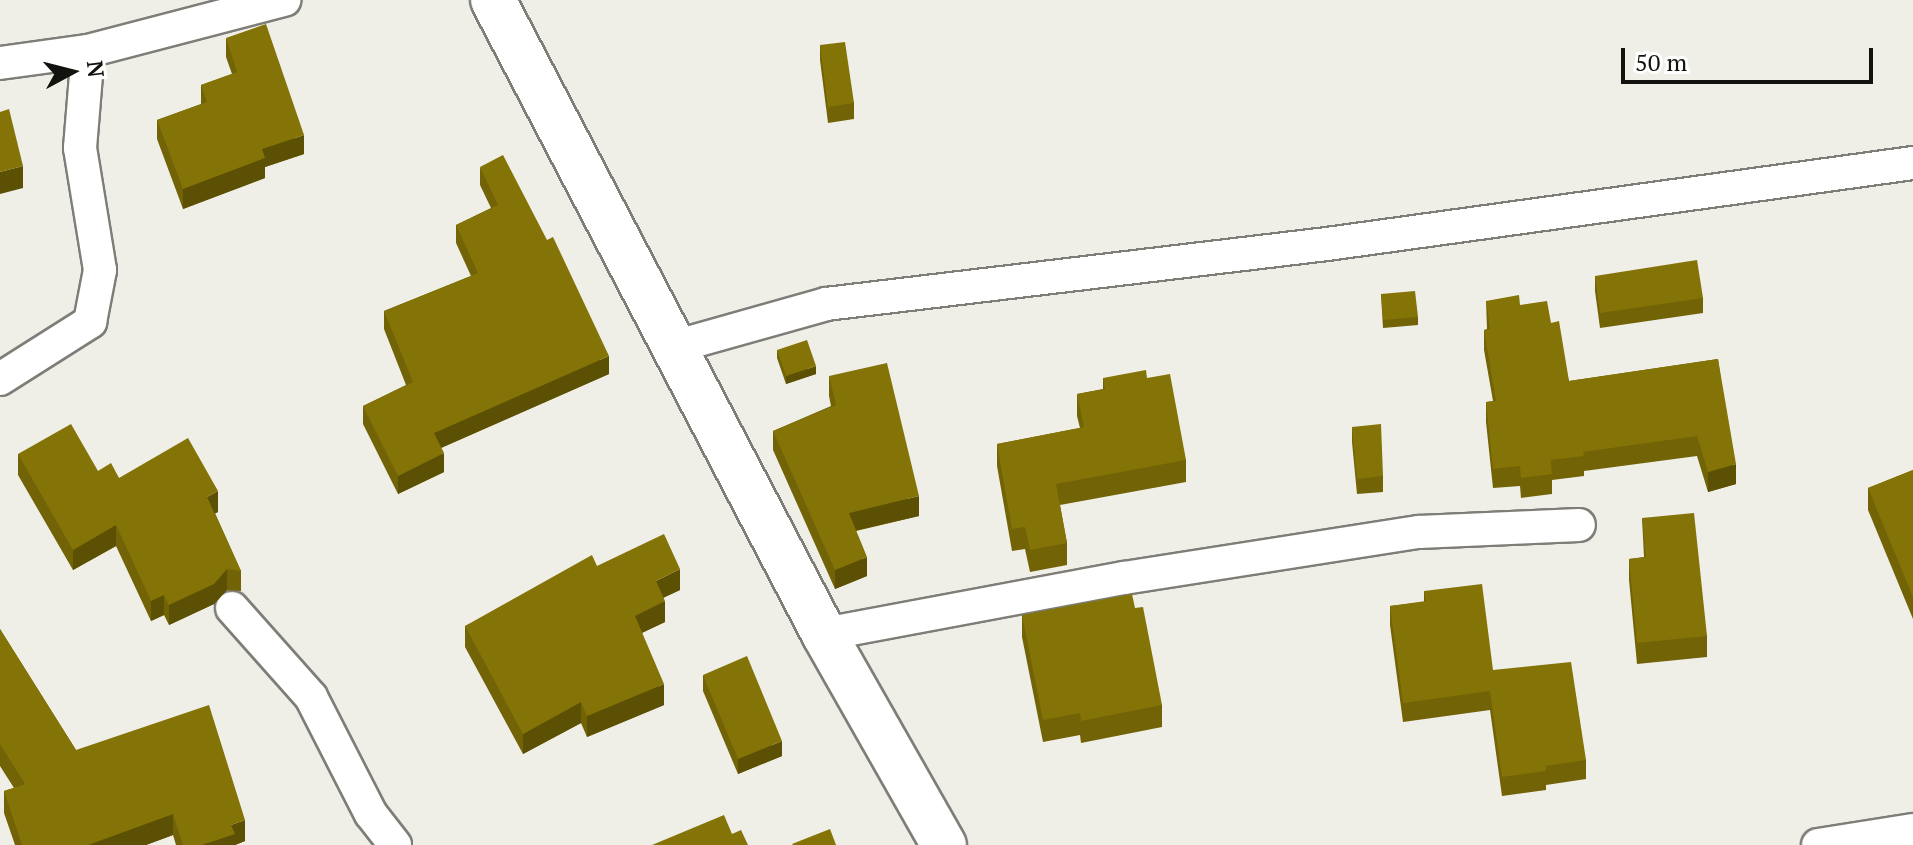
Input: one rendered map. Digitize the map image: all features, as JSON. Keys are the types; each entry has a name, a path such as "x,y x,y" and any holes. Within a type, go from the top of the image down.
{"street":[{"path":"0,63 88,51 284,0"},
{"path":"493,0 677,346 824,634 944,845"},
{"path":"0,379 90,322 100,270 80,148 88,51"},
{"path":"677,346 826,304 1343,242 1913,163"},
{"path":"824,634 1124,578 1419,532 1579,525"},
{"path":"232,608 311,697 371,814 395,845"},
{"path":"1818,845 1913,830"}],"building":[{"path":"266,24 304,135 262,149 265,158 183,189 157,120 207,102 201,85 237,72 226,38"},
{"path":"845,42 854,103 828,107 820,45"},
{"path":"9,109 23,166 0,172 0,112"},
{"path":"503,155 547,240 553,237 609,356 434,433 444,453 398,476 363,406 413,382 384,311 478,273 456,225 498,205 480,167"},
{"path":"1697,260 1703,298 1600,313 1595,276"},
{"path":"1415,291 1418,317 1383,320 1381,294"},
{"path":"1519,295 1520,305 1547,301 1551,323 1559,321 1569,381 1718,359 1736,464 1708,472 1697,436 1583,452 1584,456 1551,460 1552,474 1521,478 1520,466 1493,469 1486,402 1496,401 1484,330 1490,329 1486,301"},
{"path":"807,340 816,366 786,376 777,350"},
{"path":"887,363 919,496 849,513 867,557 835,570 773,431 836,405 829,376"},
{"path":"1146,370 1147,378 1170,374 1186,460 1056,484 1067,543 1030,550 1025,527 1012,529 997,444 1084,427 1077,394 1105,389 1103,378"},
{"path":"71,424 98,471 111,463 119,478 188,438 218,491 207,497 241,571 227,569 214,584 169,605 164,595 151,601 116,525 73,550 18,454"},
{"path":"1381,424 1383,476 1357,479 1352,427"},
{"path":"1913,470 1913,597 1868,488"},
{"path":"1694,513 1707,636 1637,643 1629,559 1646,557 1642,518"},
{"path":"664,534 680,569 656,581 665,601 635,616 664,684 587,716 581,702 523,734 465,626 592,555 597,566"},
{"path":"1482,584 1493,670 1571,662 1586,760 1546,766 1546,771 1502,777 1490,691 1403,703 1390,606 1426,601 1424,591"},
{"path":"1132,594 1135,608 1143,607 1162,705 1081,721 1080,713 1043,720 1022,615"},
{"path":"0,629 76,750 209,705 245,820 231,825 235,834 202,845 183,845 173,814 88,845 22,845 4,791 25,784 0,744"},
{"path":"747,656 782,741 738,759 703,675"},
{"path":"724,815 732,834 741,830 748,845 652,845"},
{"path":"830,829 836,845 792,844"}]}
